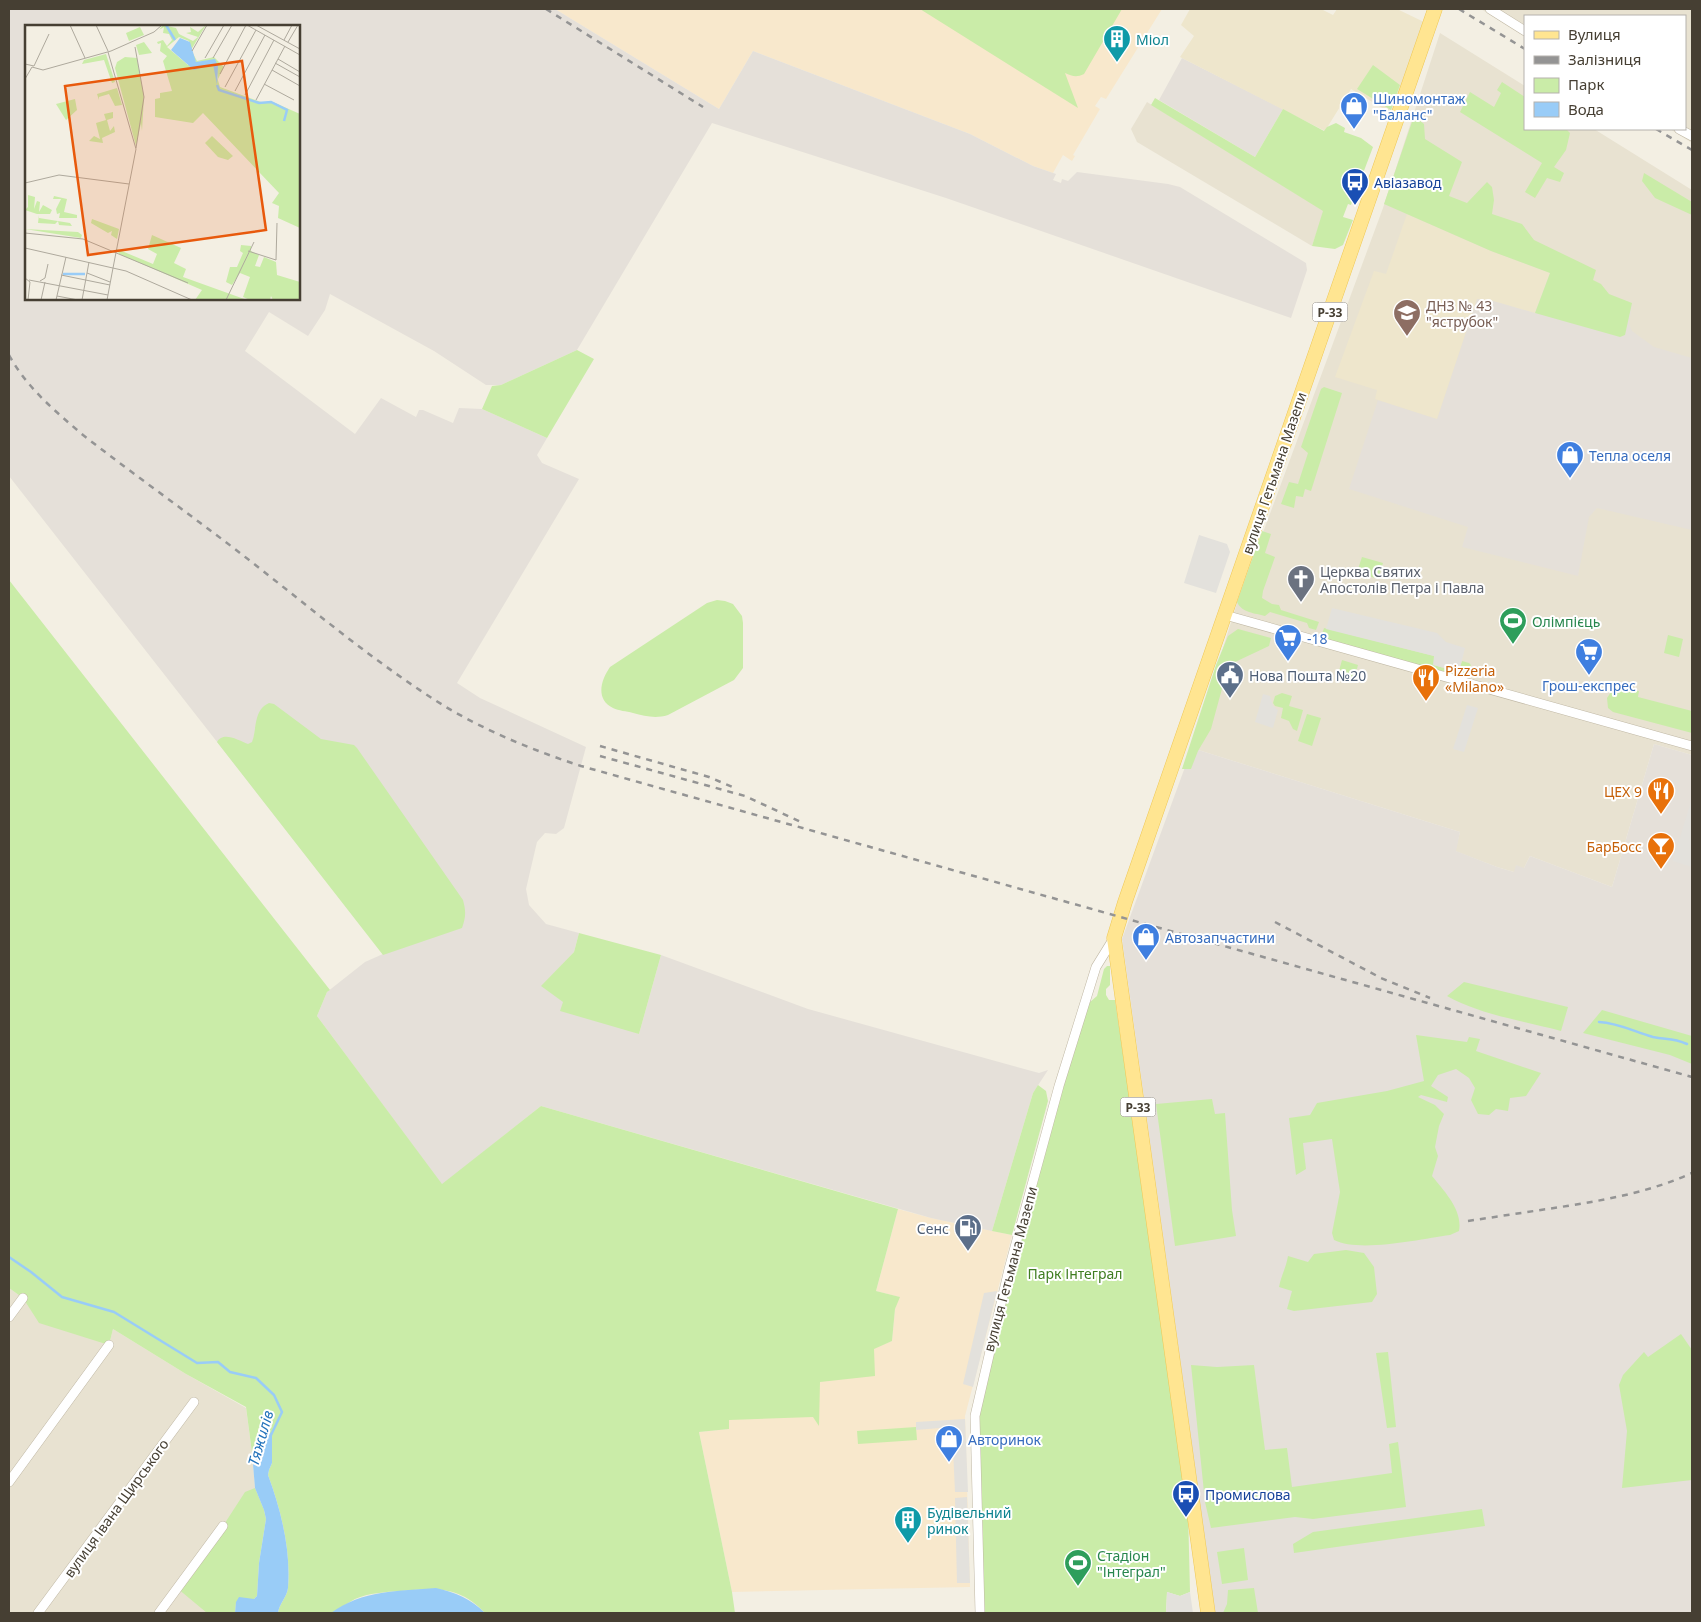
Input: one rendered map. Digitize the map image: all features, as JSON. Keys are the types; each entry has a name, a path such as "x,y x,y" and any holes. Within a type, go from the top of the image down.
{"main road":[{"name":"вулиця Гетьмана Мазепи","path":"1208,1613 1114,938 1435,9"}],"street":[{"path":"1490,9 1524,30"},
{"path":"1681,130 1692,136"},
{"path":"1225,615 1692,746"},
{"name":"вулиця Гетьмана Мазепи","path":"980,1613 975,1416 1009,1269 1059,1086 1096,967 1114,938"},
{"path":"9,1317 23,1298"},
{"path":"9,1482 109,1345"},
{"name":"вулиця Івана Щирського","path":"38,1613 194,1402"},
{"path":"159,1613 223,1526"}],"shaded area":[{"path":"9,9 555,9 719,109 753,51 970,134 1033,166 1056,174 1053,180 1061,183 1062,179 1068,181 1077,172 1180,187 1306,263 1307,270 1291,318 946,198 712,123 577,350 501,385 486,385 434,351 330,294 325,310 308,336 269,312 245,351 355,434 381,398 416,417 419,410 423,410 453,423 459,408 482,409 547,438 537,455 542,463 579,479 457,683 480,698 586,747 564,828 556,834 545,833 537,842 526,889 529,905 546,924 579,933 574,952 542,986 639,1034 661,955 808,1009 1039,1073 1048,1070 1033,1093 992,1231 931,1218 541,1106 442,1185 317,1016 327,992 365,962 383,954 9,476"},
{"path":"555,9 1162,9 1106,99 1101,97 1095,106 1100,109 1073,155 1075,156 1072,161 1063,155 1053,173 1033,166 970,134 753,51 719,109"},
{"path":"1190,9 1321,9 1333,15 1337,9 1397,9 1424,22 1392,114 1351,89 1325,131 1180,57 1194,36 1181,25"},
{"path":"1481,9 1692,9 1692,143 1672,130 1686,130 1686,15 1524,15 1524,36"},
{"path":"1440,33 1524,85 1524,130 1596,130 1692,190 1692,755 1654,744 1612,887 1530,856 1524,868 1514,872 1497,867 1455,851 1460,832 1192,748 1237,603 1383,208"},
{"path":"1182,58 1283,109 1255,157 1159,100"},
{"path":"1147,102 1324,211 1312,246 1137,142 1131,129"},
{"name":"ДНЗ № 43 \"яструбок\"","path":"1407,214 1491,251 1550,273 1535,313 1490,300 1477,299 1437,419 1375,399 1377,390 1335,377 1374,271 1386,274"},
{"path":"1550,273 1632,304 1629,324 1632,331 1654,347 1692,358 1692,530 1597,508 1589,517 1578,576 1462,547 1468,527 1349,489 1378,400 1437,419 1477,299 1490,300"},
{"path":"1199,535 1227,544 1230,552 1216,593 1184,583"},
{"path":"1332,608 1437,633 1446,642 1465,648 1459,672 1433,665 1434,656 1326,629"},
{"path":"1263,694 1270,696 1273,706 1278,710 1273,728 1255,722"},
{"path":"1467,705 1478,708 1464,752 1453,749"},
{"path":"1654,744 1692,755 1692,1613 1215,1613 1122,939 1192,748 1460,832 1456,851 1497,867 1514,872 1516,865 1524,868 1530,856 1612,887"},
{"path":"1692,798 1692,867 1673,861"},
{"path":"898,1209 1012,1235 965,1416 970,1587 732,1592 699,1432 729,1429 729,1420 820,1382 874,1348 892,1341 895,1309 899,1297 876,1291"},
{"path":"9,1288 23,1298 109,1345 113,1329 246,1408 255,1488 264,1510 236,1602 235,1613 9,1613"},
{"path":"997,1291 973,1387 963,1384 984,1293"},
{"path":"965,1419 968,1492 955,1492 952,1427 916,1430 916,1422"},
{"path":"967,1497 970,1583 957,1583 955,1498"},
{"path":"1167,1592 1180,1596 1190,1592 1193,1613 1166,1613"}],"green space":[{"path":"920,9 1122,9 1084,74 1074,76 1065,73 1078,108"},
{"path":"1373,65 1400,85 1391,110 1357,89"},
{"path":"1502,82 1524,96 1524,130 1567,130 1570,133 1566,150 1554,167 1564,173 1560,182 1547,178 1535,198 1525,192 1542,163 1460,112 1470,92 1494,107 1501,93 1497,90"},
{"path":"1155,98 1255,157 1283,109 1324,131 1327,127 1336,123 1345,128 1344,132 1361,138 1373,147 1351,205 1348,204 1343,217 1353,220 1343,245 1335,249 1312,246 1323,211 1151,105"},
{"path":"1414,116 1424,124 1425,139 1462,162 1449,196 1467,203 1487,182 1492,187 1494,200 1492,214 1522,224 1534,240 1596,270 1593,280 1601,284 1609,294 1632,303 1625,335 1620,337 1535,313 1550,273 1491,251 1384,204"},
{"path":"1644,173 1692,202 1692,215 1655,198 1642,181"},
{"path":"577,350 594,359 547,438 482,409 492,386 501,385"},
{"path":"1324,387 1342,393 1311,491 1305,489 1303,497 1296,496 1294,508 1281,504 1289,482 1298,484 1308,453 1301,447 1321,389"},
{"path":"1262,531 1271,534 1265,553 1275,557 1262,598 1272,604 1279,605 1281,610 1319,622 1316,630 1309,628 1307,623 1270,612 1265,616 1249,612 1239,606 1237,602"},
{"path":"1362,557 1383,563 1378,579 1357,572"},
{"path":"9,580 330,990 327,992 317,1016 442,1184 541,1106 898,1209 876,1291 900,1297 895,1309 892,1341 874,1349 875,1376 820,1382 819,1426 813,1417 729,1420 729,1429 699,1432 735,1613 485,1613 466,1597 456,1593 446,1590 424,1589 366,1595 328,1614 278,1613 288,1588 288,1559 284,1530 268,1475 272,1463 263,1438 252,1453 246,1407 186,1374 113,1329 109,1345 39,1323 23,1298 9,1288"},
{"path":"717,600 733,604 742,616 743,668 734,680 663,716 654,717 618,710 607,704 601,689 610,667 707,603"},
{"path":"1324,628 1434,656 1434,665 1458,672 1462,661 1469,663 1471,665 1468,676 1460,678 1320,640"},
{"path":"1238,629 1271,638 1269,646 1235,662 1226,674 1211,729 1198,751 1191,769 1182,769 1216,665 1228,636"},
{"path":"1668,635 1683,639 1679,657 1664,653"},
{"path":"1342,660 1358,665 1354,680 1351,680 1350,683 1337,678"},
{"path":"1615,686 1639,691 1638,697 1692,711 1692,733 1613,712 1608,708 1607,698"},
{"path":"1282,693 1292,696 1289,706 1303,710 1297,731 1293,729 1289,721 1281,718 1283,708 1275,706 1273,703 1275,696"},
{"path":"269,703 274,704 321,739 354,745 357,748 463,900 465,914 462,928 383,955 217,742 223,737 227,737 248,744 252,742 260,710"},
{"path":"1307,714 1321,718 1312,746 1298,741"},
{"path":"579,933 661,955 639,1034 560,1011 563,1002 541,986 574,952"},
{"name":"Парк Інтеграл","path":"1110,966 1110,985 1106,989 1106,995 1109,1000 1115,1000 1188,1510 1190,1592 1180,1596 1167,1592 1166,1613 980,1613 975,1415 1015,1248 1083,1008 1097,996 1104,969"},
{"path":"1464,982 1568,1007 1561,1031 1488,1013 1447,996"},
{"path":"1602,1010 1692,1036 1692,1064 1670,1055 1583,1033"},
{"path":"1416,1035 1467,1042 1469,1037 1480,1039 1476,1051 1541,1073 1526,1096 1510,1098 1508,1111 1496,1109 1489,1115 1478,1114 1471,1100 1475,1088 1469,1078 1456,1069 1438,1075 1431,1086 1448,1097 1447,1102 1421,1095 1418,1097 1435,1105 1444,1114 1439,1126 1435,1147 1438,1156 1432,1176 1452,1201 1458,1216 1459,1231 1450,1235 1390,1244 1345,1244 1334,1240 1332,1233 1340,1192 1332,1139 1303,1143 1306,1169 1296,1175 1289,1118 1310,1115 1317,1103 1387,1091 1424,1081"},
{"path":"1038,1085 1046,1091 1048,1101 1012,1235 992,1231 1033,1093"},
{"path":"1212,1099 1215,1114 1225,1113 1232,1210 1236,1236 1175,1246 1156,1104"},
{"path":"1346,1250 1364,1253 1374,1267 1377,1294 1372,1302 1294,1311 1287,1309 1292,1291 1279,1287 1288,1256 1308,1262 1314,1254"},
{"path":"1681,1334 1692,1350 1692,1480 1622,1488 1627,1431 1619,1385 1623,1375 1644,1352 1648,1357"},
{"path":"1388,1352 1396,1427 1387,1428 1376,1353"},
{"path":"1191,1365 1217,1367 1254,1365 1265,1450 1287,1448 1292,1487 1392,1473 1389,1444 1398,1442 1406,1507 1313,1519 1295,1517 1211,1528 1205,1502"},
{"path":"916,1427 917,1440 858,1444 857,1431"},
{"path":"255,1488 266,1519 259,1563 257,1596 254,1599 236,1602 235,1613 207,1613 177,1588 223,1526 245,1492"},
{"path":"1482,1509 1485,1526 1294,1553 1293,1544 1313,1532"},
{"path":"1244,1548 1248,1580 1222,1584 1217,1552"},
{"path":"1254,1588 1258,1613 1223,1613 1227,1604 1228,1590"}],"water":[{"path":"272,1432 272,1463 268,1475 284,1530 288,1559 288,1588 278,1613 235,1613 236,1602 239,1597 254,1599 257,1596 259,1563 266,1519 255,1488 252,1453 263,1438"},
{"path":"436,1588 462,1597 485,1613 331,1613 343,1605 368,1596 395,1591"}],"waterway":[{"path":"1599,1022 1687,1044"},
{"name":"Тяжилів","path":"9,1257 62,1297 114,1312 197,1363 218,1362 230,1372 256,1378 274,1395 282,1412 271,1435"}],"railway":[{"path":"546,9 703,107"},
{"path":"1459,9 1524,48"},
{"path":"1658,130 1692,150"},
{"path":"9,355 24,378 42,398 98,447 237,550 325,620 415,687 478,725 512,740 581,766 1692,1077"},
{"path":"600,746 709,777 737,789"},
{"path":"600,756 745,796 801,822"},
{"path":"1275,922 1381,978 1430,998"},
{"path":"1468,1221 1615,1197 1646,1190 1692,1173"}],"place":[{"name":"Міол","path":"1117,63"},
{"name":"Шиномонтаж \"Баланс\"","path":"1354,130"},
{"name":"Авіазавод","path":"1355,206"},
{"name":"ДНЗ № 43 \"яструбок\"","path":"1407,337"},
{"name":"Тепла оселя","path":"1570,479"},
{"name":"Церква Святих Апостолів Петра і Павла","path":"1301,603"},
{"name":"Олімпієць","path":"1513,645"},
{"name":"-18","path":"1288,662"},
{"name":"Грош-експрес","path":"1589,676"},
{"name":"Нова Пошта №20","path":"1230,699"},
{"name":"Pizzeria «Milano»","path":"1426,702"},
{"name":"ЦЕХ 9","path":"1661,815"},
{"name":"БарБосс","path":"1661,870"},
{"name":"Автозапчастини","path":"1146,961"},
{"name":"Сенс","path":"968,1252"},
{"name":"Авторинок","path":"949,1463"},
{"name":"Промислова","path":"1186,1518"},
{"name":"Будівельний ринок","path":"908,1544"},
{"name":"Стадіон \"Інтеграл\"","path":"1078,1587"}]}
